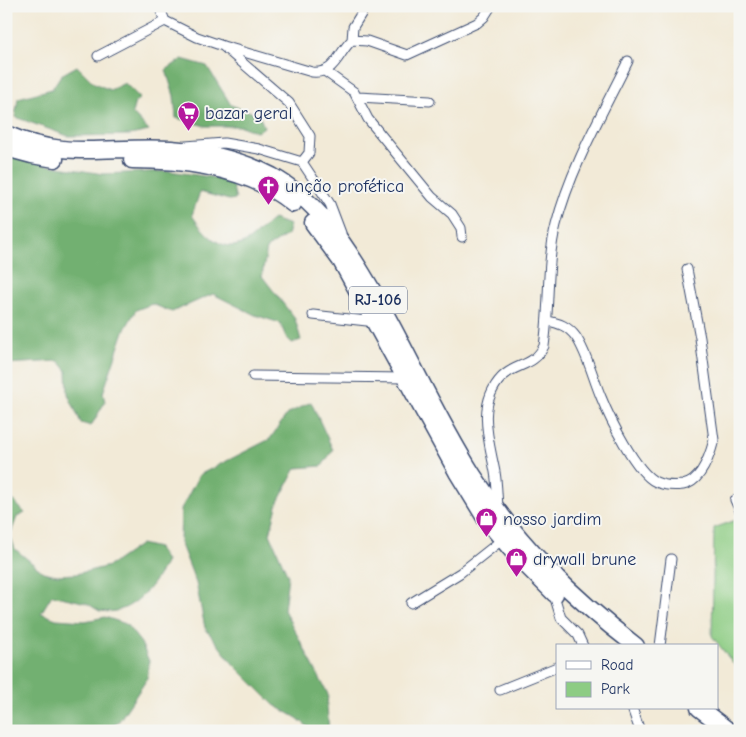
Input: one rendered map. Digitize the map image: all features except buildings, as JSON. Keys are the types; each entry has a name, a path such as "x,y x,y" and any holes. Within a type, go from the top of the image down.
{"highway":[{"name":"RJ-106","path":"6,134 49,148 77,152 171,149 211,155 244,163 272,176 292,189 313,207 344,243 390,321 448,432 473,475 498,512 525,547 579,602 633,644"},
{"name":"RJ-106","path":"6,148 32,156 59,160 186,163 238,174 286,198 307,216 324,235 376,322 457,472 487,521 553,592 616,644"},
{"path":"718,709 740,725"},
{"path":"703,710 729,731"}],"street":[{"path":"159,6 165,21 197,37 312,72 326,72 354,92 368,119 388,140 432,198 452,214 461,228 462,237"},
{"path":"326,72 352,40 353,27 366,6"},
{"path":"352,40 368,41 407,55 477,23 491,6"},
{"path":"98,56 165,21"},
{"path":"223,46 289,103 305,126 312,144 309,153 302,162"},
{"path":"498,512 495,475 485,424 489,401 497,383 504,375 540,354 544,346 556,226 568,187 583,152 628,61"},
{"path":"358,97 430,101"},
{"path":"171,149 192,144 224,143 259,149 302,162 330,204 344,243"},
{"path":"546,321 562,324 576,337 602,400 637,464 656,482 672,486 686,484 699,473 710,456 714,440 700,338 687,269"},
{"path":"313,315 376,322"},
{"path":"253,376 406,378"},
{"path":"735,500 740,511"},
{"path":"410,603 460,572 503,539"},
{"path":"660,644 672,559"},
{"path":"553,592 560,618 578,636 582,644"},
{"path":"500,690 556,667"},
{"path":"633,710 640,731"}],"green space":[{"path":"182,59 207,66 231,105 259,115 264,127 257,132 241,126 205,126 176,118 174,96 166,70"},
{"path":"77,66 94,83 110,90 125,83 140,98 135,102 132,113 149,131 130,135 68,136 15,117 18,98 52,89 61,75"},
{"path":"6,151 47,165 103,174 169,171 231,180 236,199 229,200 200,192 192,215 209,236 224,245 232,246 240,245 249,240 273,219 290,225 287,235 267,248 262,276 295,319 301,340 292,343 286,337 280,323 255,315 213,294 172,312 152,304 136,310 124,331 103,393 105,402 91,426 81,423 68,394 67,371 59,361 6,364"},
{"path":"311,402 333,450 322,466 296,468 278,502 270,534 288,576 284,610 328,694 329,731 313,731 297,718 274,705 234,665 205,628 196,583 180,542 181,509 199,475 270,439 287,414"},
{"path":"6,493 25,513 17,517 10,535 15,549 43,572 57,575 76,574 109,566 141,544 158,548 166,561 155,580 140,598 122,609 111,612 100,611 86,603 52,595 41,613 56,619 85,621 105,617 126,624 141,643 149,661 147,679 119,721 108,731 6,731"},
{"path":"736,520 740,527 740,672 712,636 714,528"}],"place":[{"name":"bazar geral","path":"189,132"},
{"name":"unção profética","path":"269,205"},
{"name":"nosso jardim","path":"487,538"},
{"name":"drywall brune","path":"517,578"}]}
